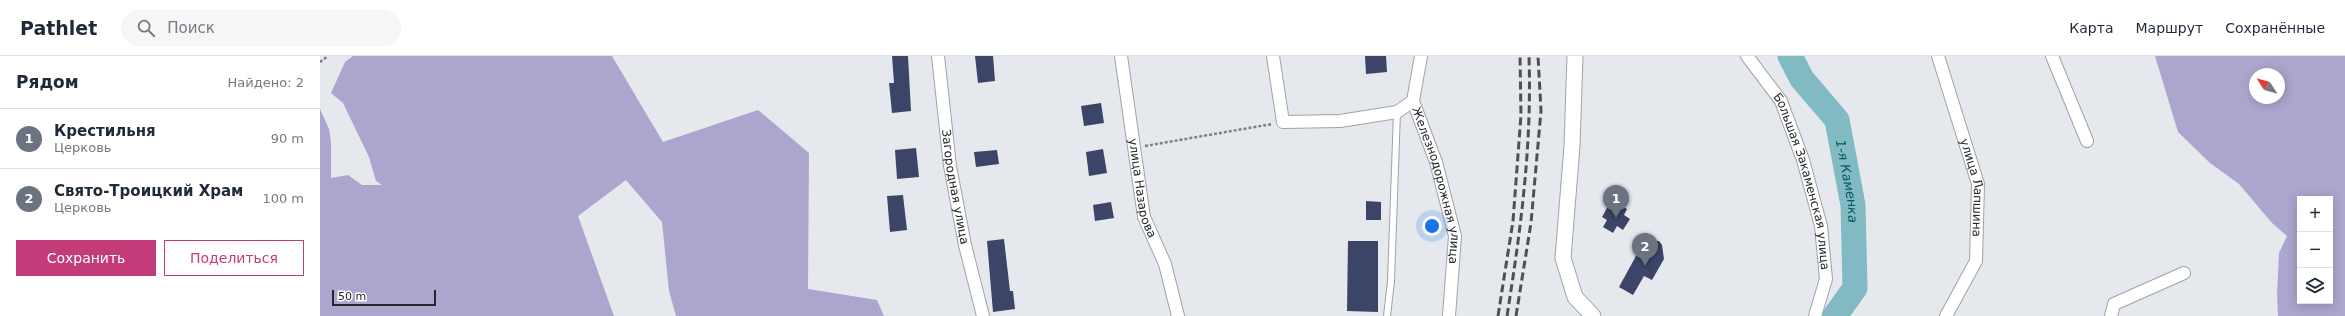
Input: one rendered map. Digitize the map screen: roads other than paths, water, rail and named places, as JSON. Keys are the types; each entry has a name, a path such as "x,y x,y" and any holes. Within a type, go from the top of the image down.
{"street":[{"name":"Загородная улица","path":"938,56 952,180 965,245 983,316"},
{"name":"улица Назарова","path":"1121,56 1144,218 1165,264 1178,316"},
{"path":"1273,56 1283,122 1340,122 1398,112 1413,101"},
{"name":"Железнодорожная улица","path":"1421,56 1413,101 1436,162 1455,236 1449,316"},
{"path":"1575,56 1572,146 1563,258 1575,297 1593,316"},
{"name":"Большая Закаменская улица","path":"1747,56 1781,101 1803,160 1821,226 1826,280 1815,316"},
{"name":"улица Лапшина","path":"1938,56 1978,184 1976,261 1946,316"},
{"path":"2052,56 2087,141"},
{"path":"2111,316 2114,304 2184,273"}],"lane":[{"path":"1388,316 1391,281 1398,112"}],"waterway":[{"name":"1-я Каменка","path":"1790,56 1802,79 1837,120 1853,205 1855,288 1835,316"}],"railway":[{"path":"1498,316 1513,221 1521,115 1520,56"},
{"path":"1507,316 1521,219 1527,154 1529,122 1529,56"},
{"path":"1516,316 1531,223 1541,111 1538,56"}],"place":[{"name":"Крестильня","path":"1616,218"},
{"name":"Свято-Троицкий Храм","path":"1645,266"}]}
